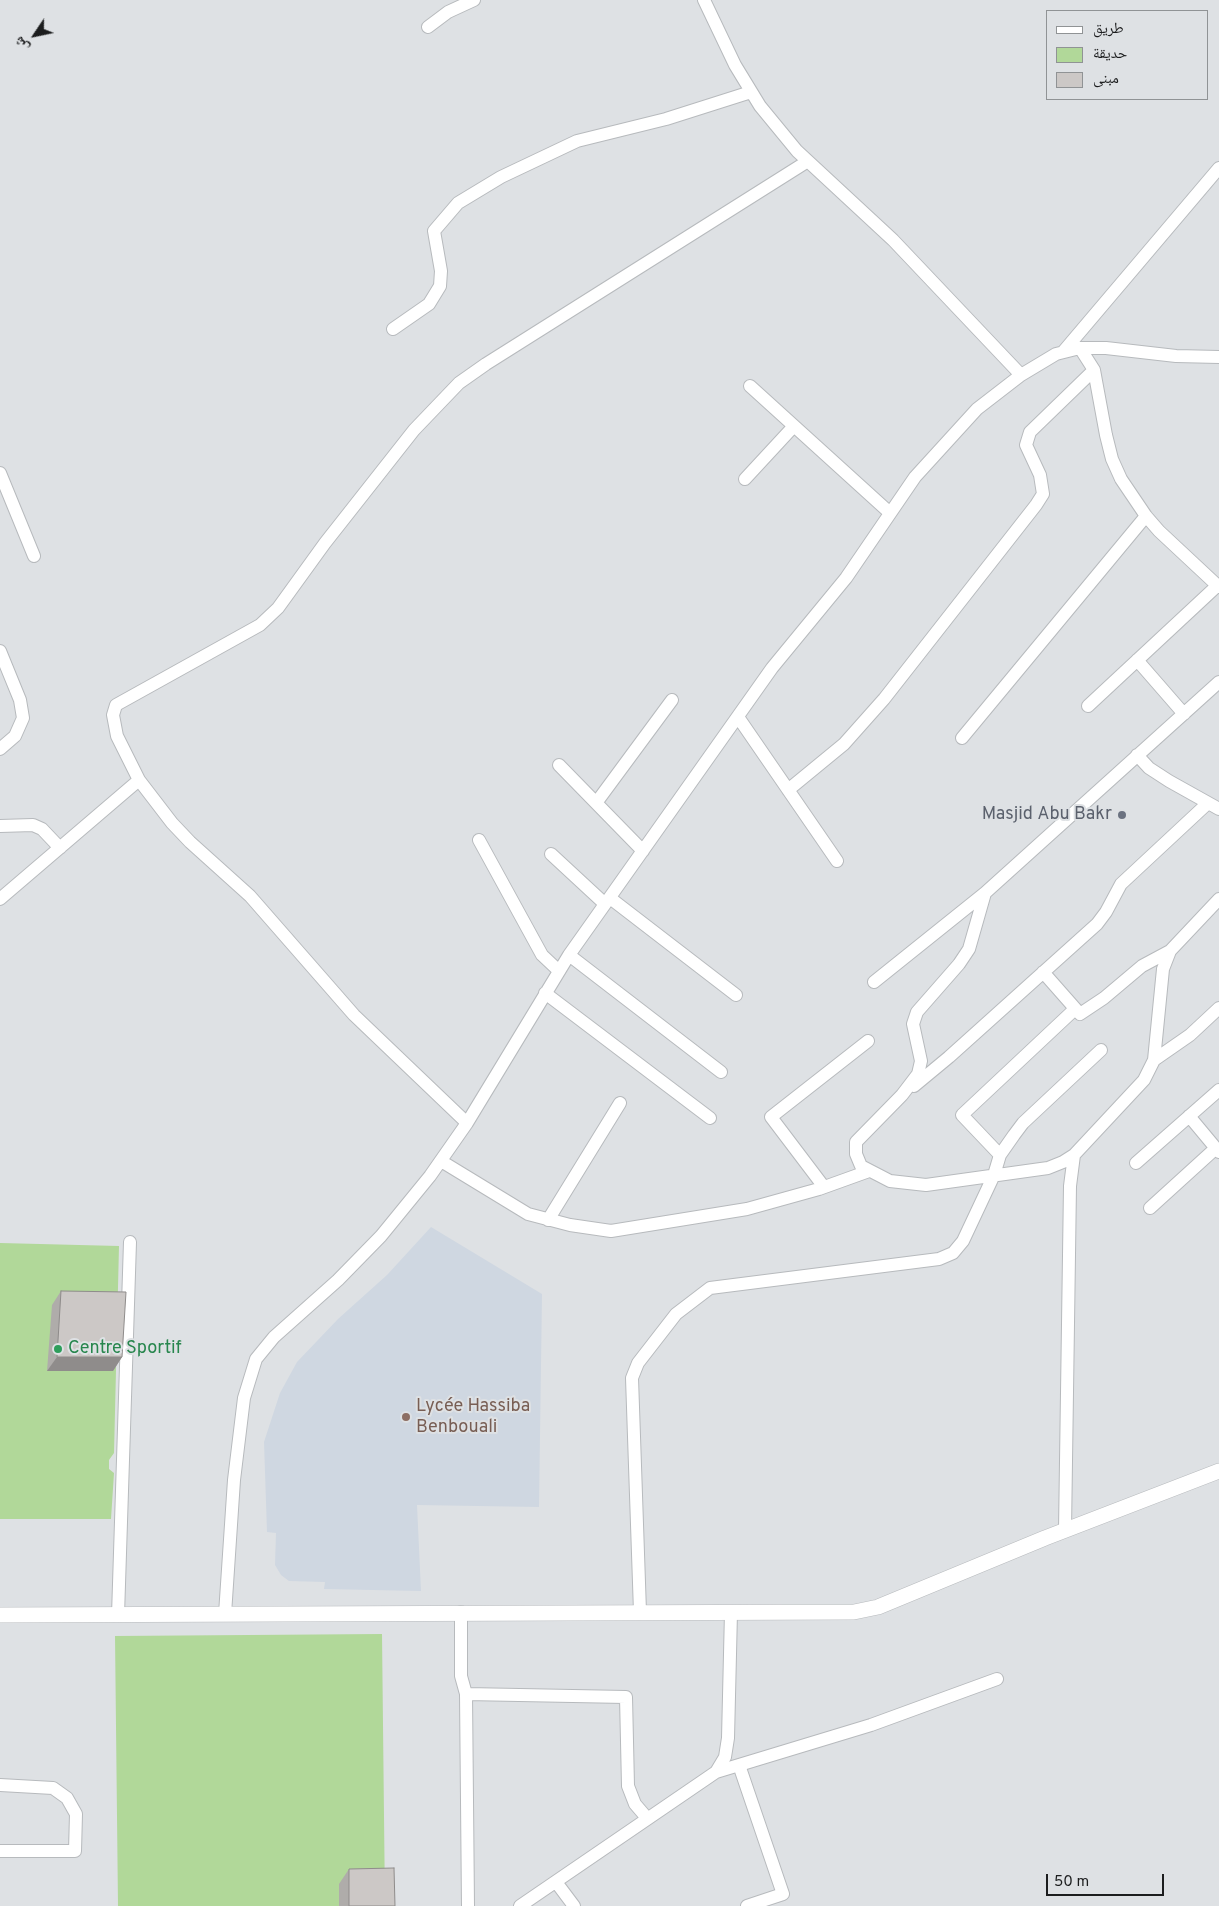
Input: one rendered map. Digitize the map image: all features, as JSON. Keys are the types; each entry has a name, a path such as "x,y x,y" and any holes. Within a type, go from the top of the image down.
{"street":[{"path":"428,26 448,12 474,0"},
{"path":"704,0 760,106 808,161 893,240 1021,375"},
{"path":"393,329 429,304 440,286 441,271 434,231 458,204 501,177 577,142 666,118 751,92"},
{"path":"467,1123 354,1015 250,896 190,842 172,823 139,780 117,736 113,715 116,706 260,625 278,608 325,543 414,430 459,383 486,364 808,161"},
{"path":"1063,352 1219,168"},
{"path":"1080,348 1094,370 1112,459 1121,480 1146,516 1218,586 1088,706"},
{"path":"225,1614 234,1480 244,1398 256,1359 274,1337 338,1280 380,1236 441,1161 467,1123 569,955 772,668 846,578 914,477 977,410 1021,375 1063,352 1080,348 1106,348 1176,356 1219,357"},
{"path":"788,790 844,744 884,700 1036,505 1043,494 1040,475 1026,446 1030,432 1094,370"},
{"path":"750,386 890,513"},
{"path":"745,479 794,426"},
{"path":"0,474 34,556"},
{"path":"962,738 1146,516"},
{"path":"0,653 20,700 23,718 15,736 0,750"},
{"path":"1137,660 1184,714"},
{"path":"874,982 985,893 1219,682"},
{"path":"596,803 672,700"},
{"path":"738,717 837,861"},
{"path":"1138,755 1149,768 1214,806 1121,884 1106,912 1097,924 949,1057 902,1095 856,1142 856,1154 861,1166 890,1181 926,1185 1048,1168 1074,1155 1144,1080 1154,1060 1163,969 1170,951"},
{"path":"559,765 644,851"},
{"path":"0,899 139,780"},
{"path":"0,826 33,825 42,829 60,848"},
{"path":"479,840 542,955 559,971"},
{"path":"551,854 608,901 736,995"},
{"path":"902,1095 918,1074 921,1061 913,1024 917,1012 959,964 969,949 985,893"},
{"path":"1043,972 1080,1014 1104,998 1142,966 1170,951 1219,899"},
{"path":"569,955 721,1072"},
{"path":"546,993 710,1118"},
{"path":"1154,1060 1190,1035 1219,1008"},
{"path":"1000,1155 962,1115 1074,1009"},
{"path":"824,1188 772,1117 868,1041"},
{"path":"640,1612 632,1378 638,1363 676,1314 710,1288 939,1259 953,1253 963,1241 994,1175 1000,1155 1023,1123 1101,1050"},
{"path":"1136,1163 1219,1090"},
{"path":"548,1220 620,1103"},
{"path":"1150,1208 1217,1150 1189,1116"},
{"path":"1065,1530 1070,1186 1074,1155"},
{"path":"441,1161 528,1214 570,1226 611,1231 747,1209 824,1188 869,1171"},
{"path":"118,1615 130,1242"},
{"path":"0,1615 854,1612 878,1607 1065,1530 1219,1470"},
{"path":"461,1612 461,1676 466,1694 468,1906"},
{"path":"716,1772 725,1757 728,1738 731,1612"},
{"path":"520,1906 716,1772 871,1725 997,1679"},
{"path":"466,1694 626,1697 628,1786 635,1804 647,1818"},
{"path":"740,1765 783,1894 747,1906"},
{"path":"0,1785 53,1788 67,1798 76,1814 75,1851 0,1851"},
{"path":"556,1882 574,1906"}],"shaded area":[{"name":"Lycée Hassiba Benbouali","path":"431,1227 542,1294 539,1507 417,1505 421,1591 324,1589 325,1582 289,1581 281,1575 275,1565 276,1533 267,1532 264,1442 280,1393 297,1362 338,1319 387,1275"}],"green space":[{"name":"Centre Sportif","path":"0,1243 119,1246 114,1453 109,1460 109,1469 114,1473 111,1519 0,1519"},
{"path":"382,1634 385,1906 118,1906 115,1636"}],"building":[{"path":"61,1291 126,1292 122,1357 57,1357"},
{"path":"394,1868 395,1906 349,1906 349,1869"}],"place":[{"name":"Masjid Abu Bakr","path":"1122,815"},
{"name":"Centre Sportif","path":"58,1349"},
{"name":"Lycée Hassiba Benbouali","path":"406,1417"}]}
